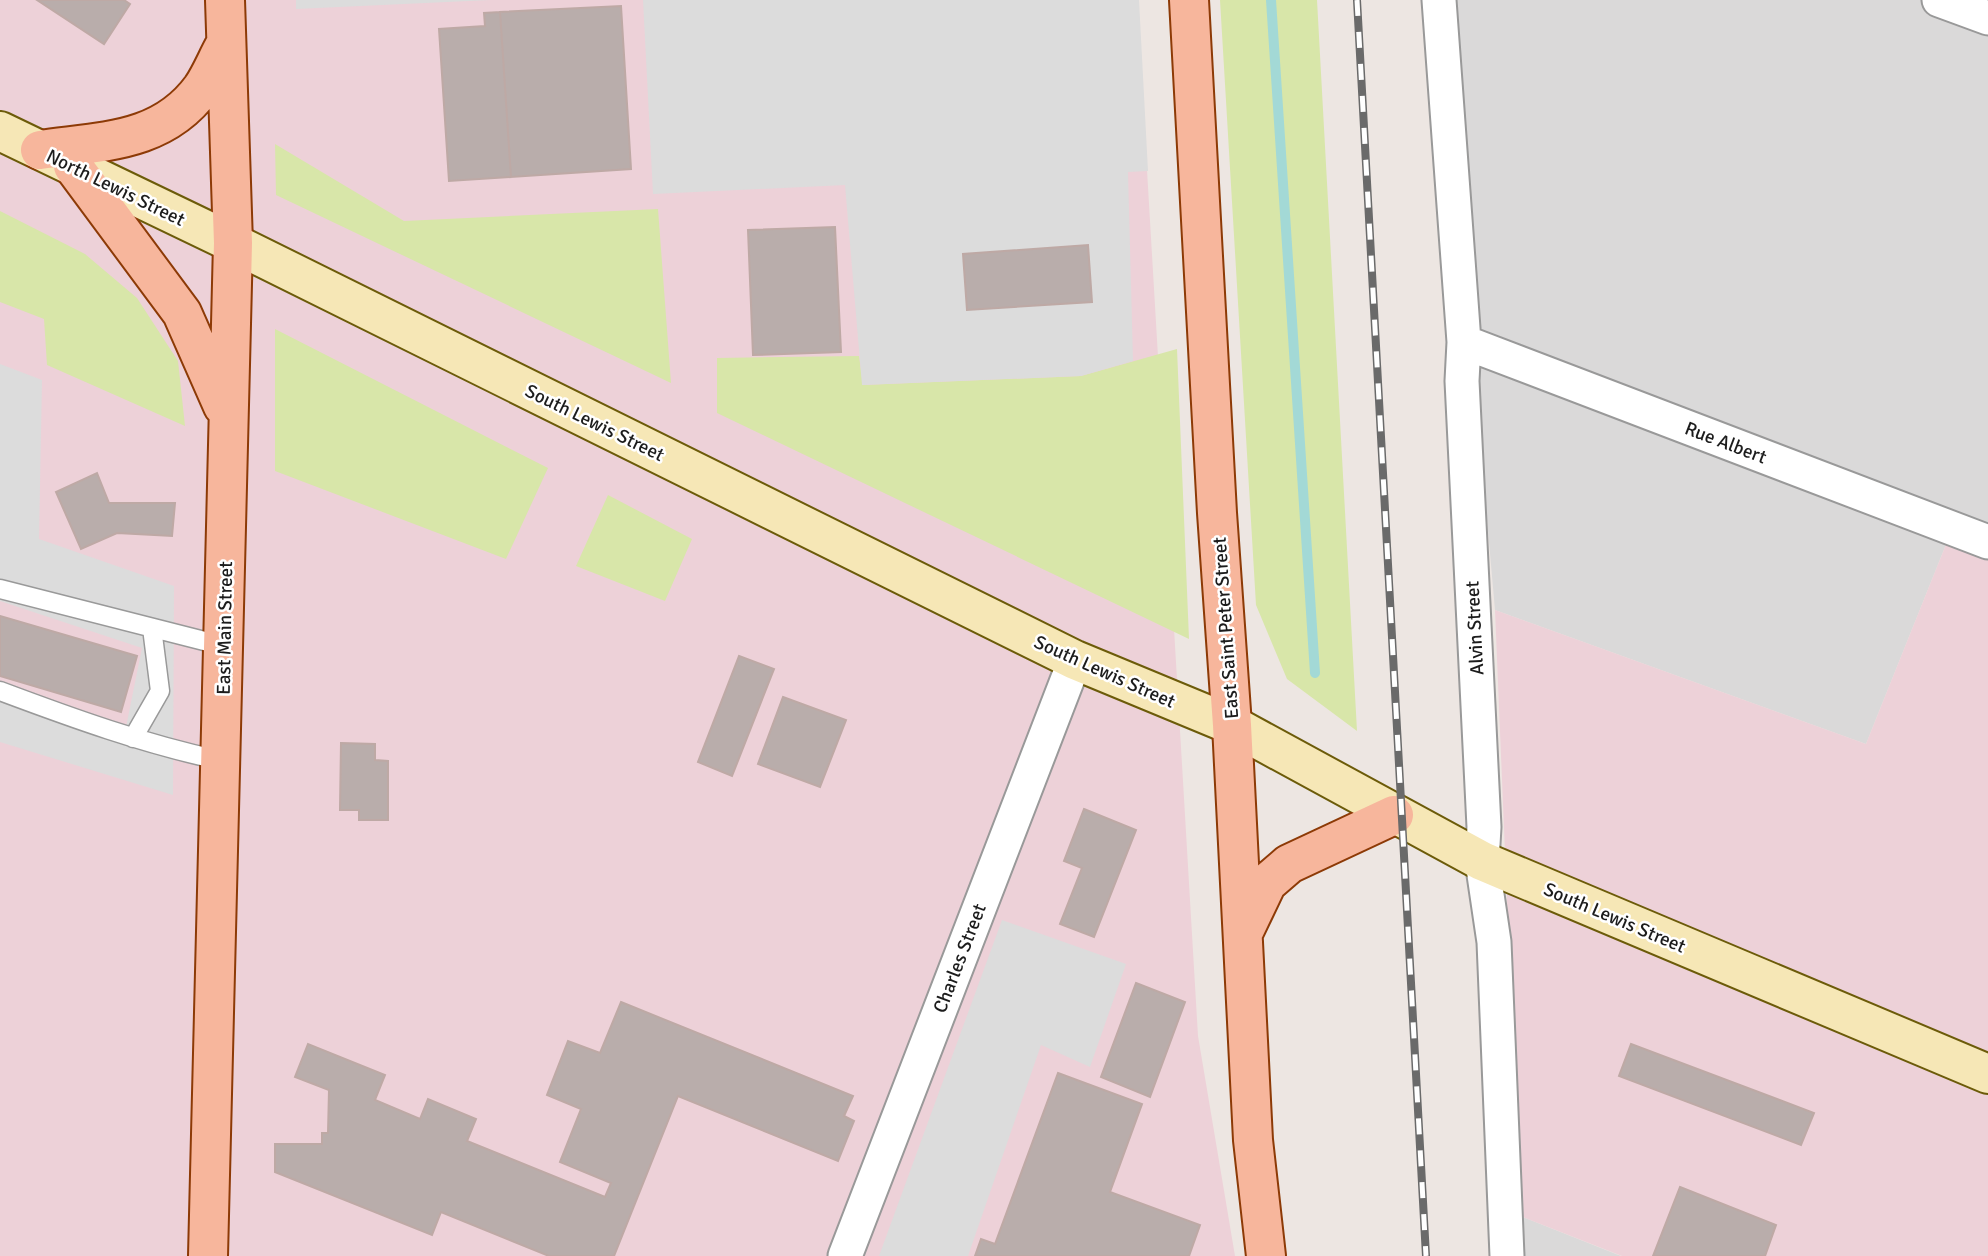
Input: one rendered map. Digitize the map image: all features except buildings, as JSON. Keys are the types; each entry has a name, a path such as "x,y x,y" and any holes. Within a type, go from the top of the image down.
{"main road":[{"name":"East Main Street","path":"208,1256 233,243 225,0"},
{"name":"East Saint Peter Street","path":"1189,0 1216,499 1232,725 1253,1140 1266,1256"},
{"path":"226,43 203,87 182,111 160,127 57,158 182,313 229,421"},
{"name":"North Lewis Street","path":"0,131 233,243"},
{"name":"South Lewis Street","path":"233,243 1074,660 1232,725 1482,861 1988,1073"},
{"path":"1243,934 1267,883 1289,864 1394,815"}],"street":[{"name":"Alvin Street","path":"1440,0 1464,342 1462,381 1484,827 1482,861 1494,943 1507,1256"},
{"path":"1939,0 1988,18"},
{"name":"Rue Albert","path":"1464,342 1988,542"},
{"name":"Charles Street","path":"845,1256 1074,660"}],"lane":[{"path":"0,589 224,646"},
{"path":"133,738 160,691 152,628"},
{"path":"0,691 171,750 219,760"}],"shaded area":[{"path":"0,0 1137,0 1198,1036 1235,1256 0,1256"},
{"path":"296,0 490,0 296,9"},
{"path":"643,0 1139,0 1148,171 1128,172 1133,361 1081,376 862,385 845,185 653,194"},
{"path":"1441,0 1988,0 1988,552 1949,537 1866,744 1495,610"},
{"path":"0,364 42,380 39,539 174,586 173,795 0,742 0,686 126,727 142,648 0,601"},
{"path":"1949,537 1988,552 1988,1256 1622,1256 1520,1216 1495,610 1866,744"},
{"path":"1002,920 1126,964 1090,1067 1041,1045 968,1256 879,1256"},
{"path":"1520,1216 1621,1256 1517,1256"}],"green space":[{"path":"1220,0 1317,0 1357,731 1287,679 1256,605"},
{"path":"275,144 404,221 658,209 671,383 276,195"},
{"path":"0,211 85,254 137,298 178,361 185,426 47,365 44,319 0,302"},
{"path":"275,329 548,468 506,559 275,471"},
{"path":"1177,349 1189,639 717,413 717,358 859,356 863,385 1081,376"},
{"path":"608,495 692,539 665,601 576,566"}],"waterway":[{"path":"1271,0 1315,673"}],"railway":[{"path":"1357,0 1426,1256"}]}
